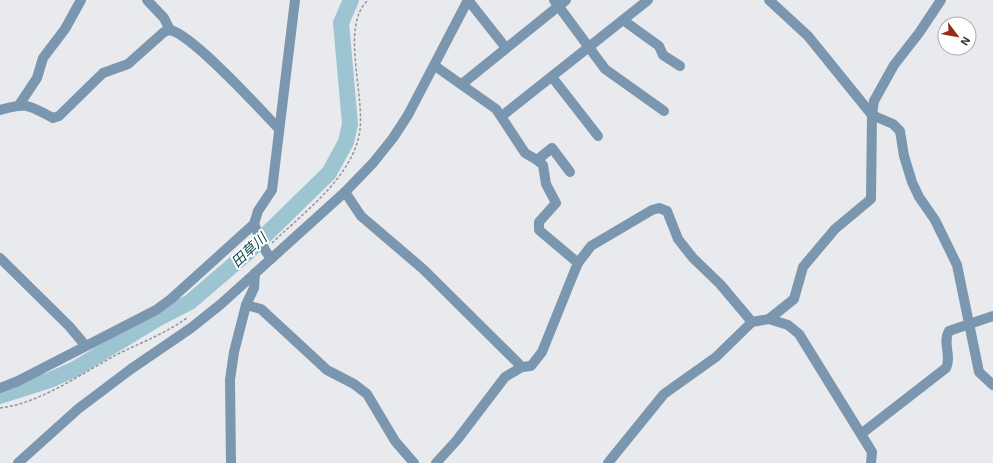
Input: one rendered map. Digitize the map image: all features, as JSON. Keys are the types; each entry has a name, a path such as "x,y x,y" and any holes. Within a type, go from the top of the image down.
{"street":[{"path":"19,105 37,78 43,58 65,29 81,0"},
{"path":"147,0 164,18 170,30 186,37 246,94 279,129"},
{"path":"0,388 18,381 85,345 156,310 171,300 254,224 258,211 272,190 295,0"},
{"path":"18,463 78,409 131,369 191,328 345,192 373,163 393,138 435,66 468,0 506,48"},
{"path":"502,116 590,48 648,0"},
{"path":"769,0 808,36 872,115 893,124 900,131 904,156 912,182 935,220 957,265 979,372 993,385"},
{"path":"769,319 794,299 803,267 835,229 871,199 872,115 874,101 894,65 919,33 941,0"},
{"path":"462,84 560,2 605,69 664,111"},
{"path":"623,20 659,46 663,55 680,66"},
{"path":"0,110 19,105 31,107 53,118 59,116 103,73 128,64 164,32 170,30"},
{"path":"435,66 496,109 525,153 543,165 546,184 556,202 540,222 539,230 578,263"},
{"path":"552,77 598,136"},
{"path":"537,160 552,148 570,172"},
{"path":"345,192 361,216 423,269 522,367"},
{"path":"436,463 457,440 505,377 522,367 531,366 542,352 578,263 591,246 652,210 659,208 667,211 678,238 693,258 720,284 752,322"},
{"path":"254,224 270,259"},
{"path":"0,258 69,326 85,345"},
{"path":"231,463 230,380 234,352 246,305 254,288 255,273"},
{"path":"246,305 261,309 327,370 354,384 367,394 395,442 414,463"},
{"path":"861,434 946,368 949,361 946,336 949,331 993,316"},
{"path":"608,463 664,394 716,357 752,322 769,319 788,325 798,334 872,452 871,463"}],"waterway":[{"name":"田草川","path":"0,396 50,380 75,369 157,319 190,302 246,254 329,173 346,142 350,124 341,23 351,0"}]}
